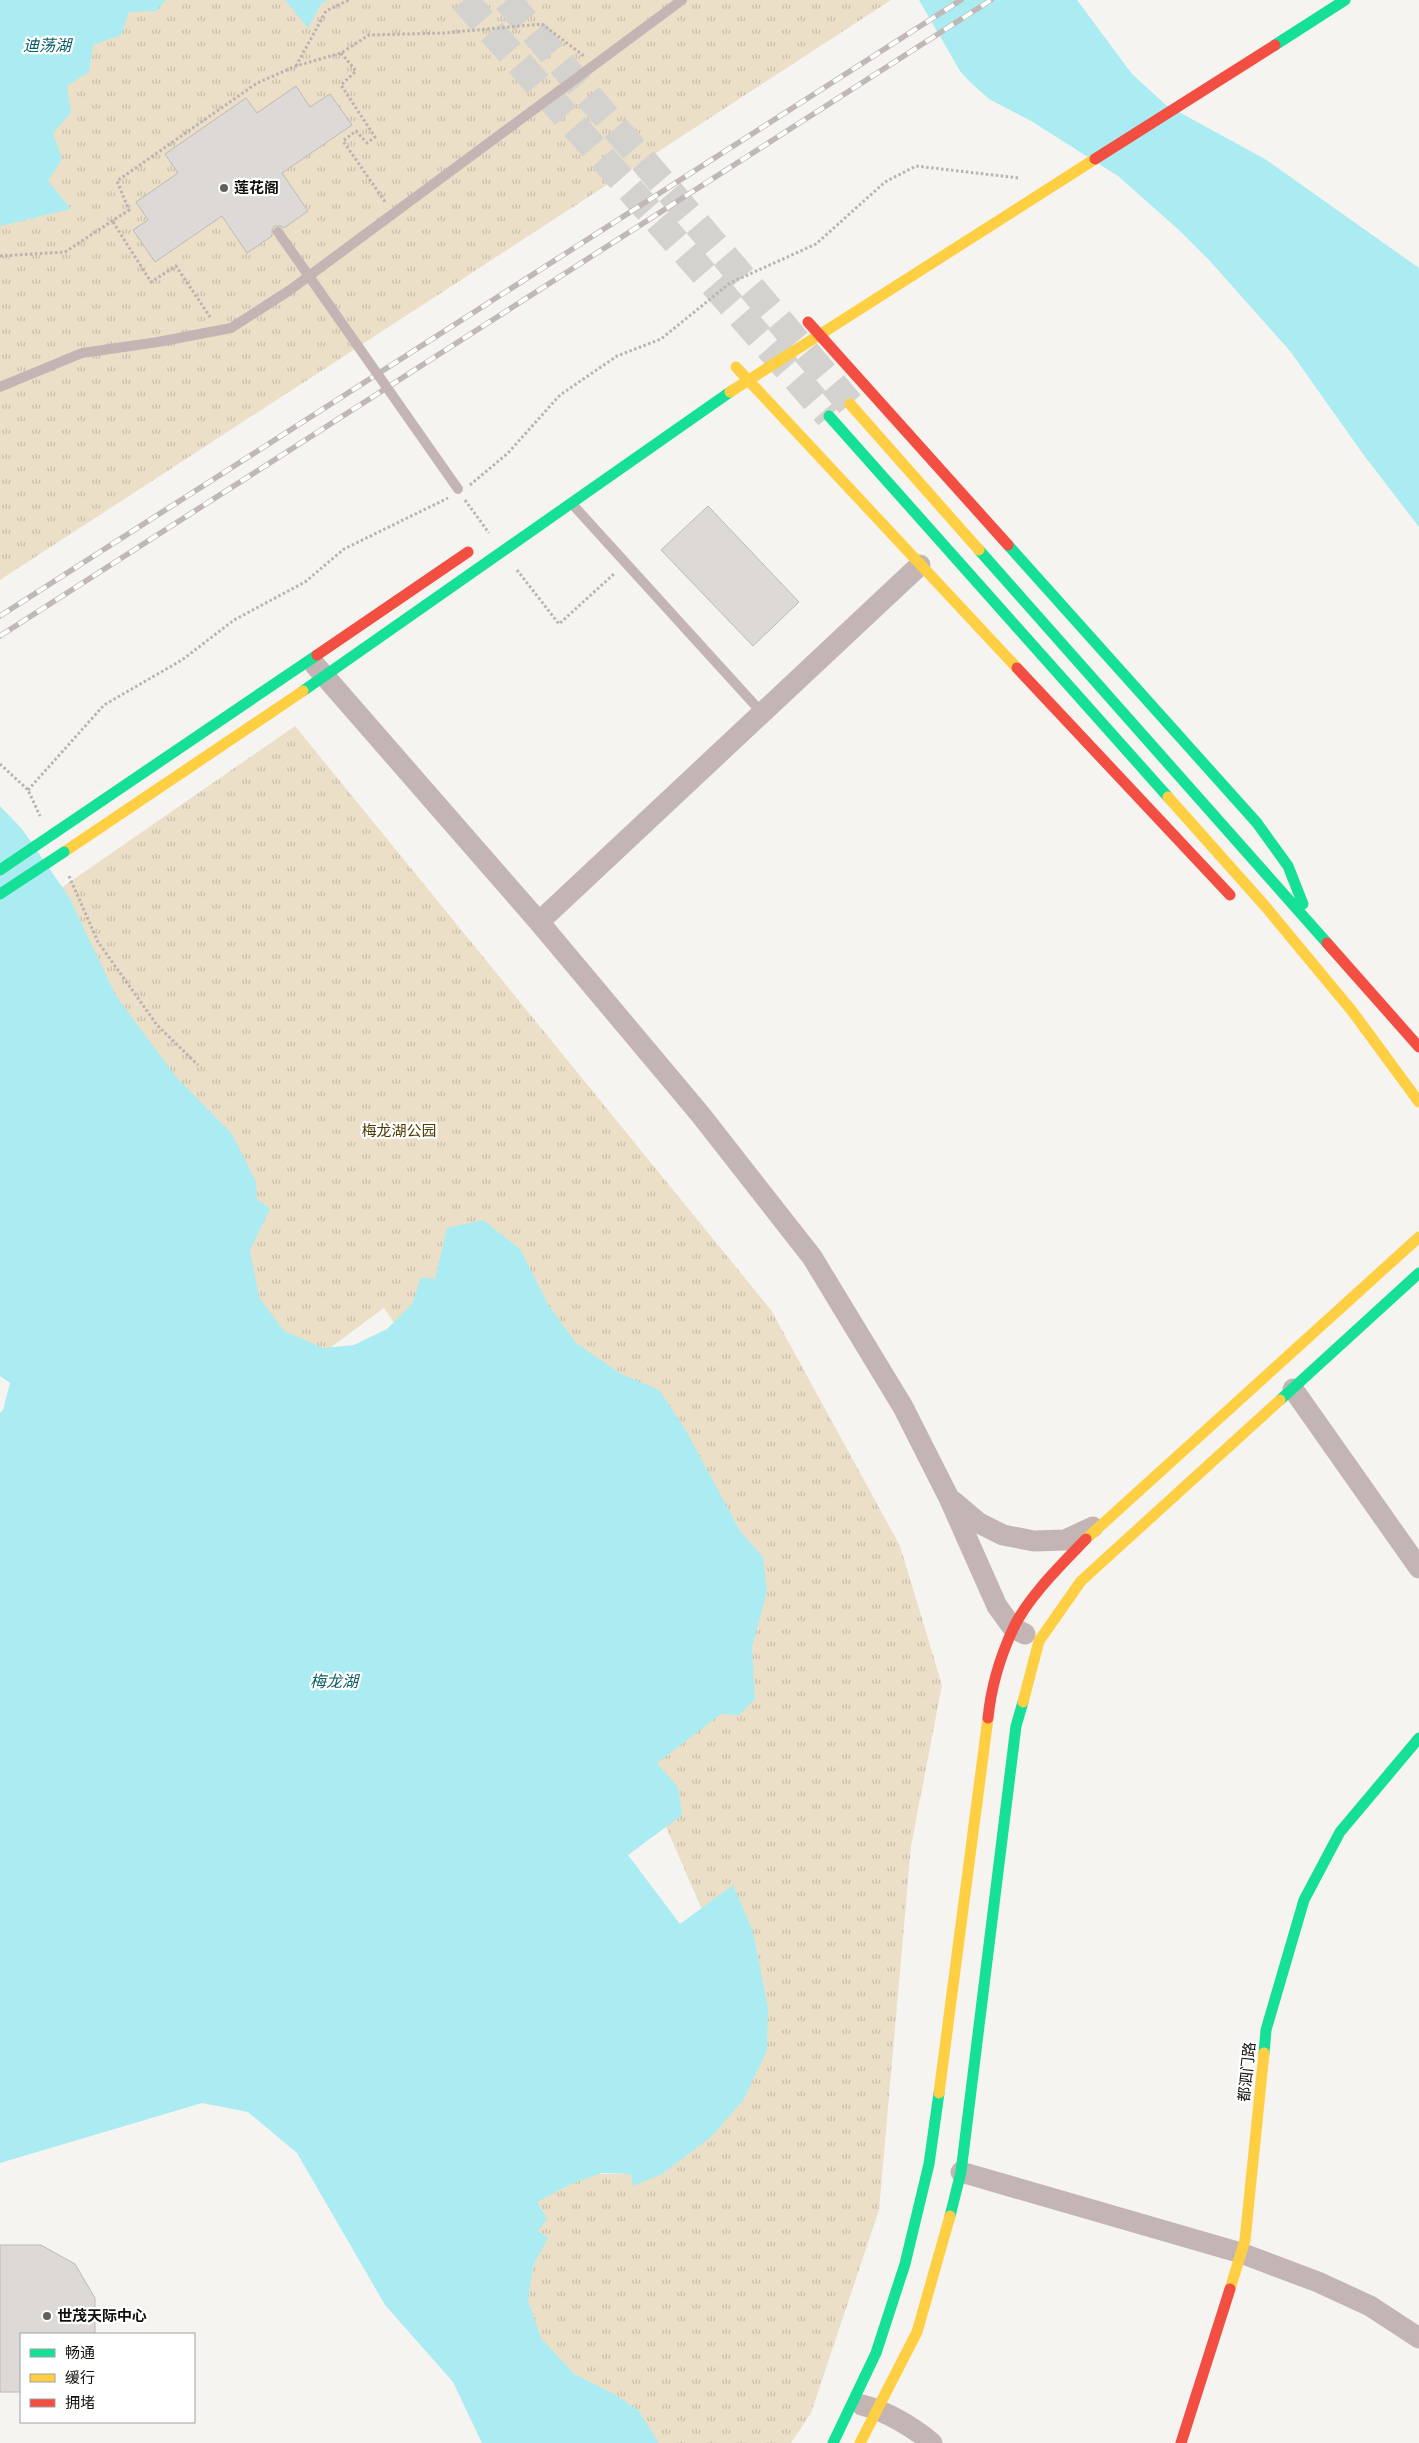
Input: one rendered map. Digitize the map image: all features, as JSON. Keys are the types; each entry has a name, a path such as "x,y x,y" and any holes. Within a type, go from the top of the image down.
{"main road":[{"path":"0,894 325,678 571,502 746,380 1345,0"},
{"path":"808,322 1258,822 1288,866 1310,922"},
{"path":"736,367 746,380 1238,903"},
{"path":"850,404 1419,1047"},
{"path":"829,416 1265,906 1352,1011 1419,1102"},
{"path":"0,870 311,661 475,548"},
{"path":"1272,934 1316,968"},
{"path":"833,2443 879,2344 905,2264 930,2164 975,1831 991,1691 1013,1628 1046,1581 1103,1523 1419,1237"},
{"path":"860,2443 876,2408 917,2332 944,2242 961,2172 1016,1726 1039,1641 1081,1581 1419,1273"},
{"name":"都泗门路","path":"1181,2443 1245,2240 1266,2030 1304,1900 1340,1832 1419,1738"}],"street":[{"path":"539,922 920,565"},
{"path":"311,661 539,922 700,1114 812,1256 903,1407 949,1498 997,1606 1013,1628 1039,1641"},
{"path":"1292,1390 1419,1568"},
{"path":"949,1498 979,1523 1004,1535 1034,1541 1064,1540 1103,1523"},
{"path":"961,2172 1241,2253 1318,2282 1370,2306 1419,2338"},
{"path":"852,2402 876,2408 932,2443"}],"lane":[{"path":"0,387 82,353 158,342 231,328 290,290 682,0"},
{"path":"278,232 458,491"},
{"path":"571,502 763,714"}],"path":[{"path":"296,66 326,11 349,0"},
{"path":"0,256 65,252 129,210 117,182 258,83 296,66 341,53 369,35 444,33 542,24 594,64"},
{"path":"341,53 356,72 341,85 375,137 367,143 356,131 343,141 394,213"},
{"path":"28,790 104,705 182,660 234,620 305,582 344,549 479,480 508,453 560,395 618,356 661,338 730,283 816,244 885,182 916,166 1027,179"},
{"path":"113,222 151,282 176,266 219,330"},
{"path":"559,624 626,563"},
{"path":"0,764 28,790 41,817"},
{"path":"67,870 98,942 157,1025 198,1065"}],"green space":[{"path":"0,0 891,0 0,580"},
{"name":"梅龙湖公园","path":"295,726 771,1310 900,1546 942,1685 911,1846 879,2210 811,2413 791,2443 632,2443 512,2352 515,2208 560,2174 622,2174 721,2092 741,1999 635,1756 466,1429 384,1308 319,1356 263,1339 41,902"}],"water":[{"name":"迪荡湖","path":"0,0 166,0 156,11 129,12 121,35 93,45 89,72 67,86 71,113 53,133 62,159 48,181 71,209 0,226"},
{"path":"285,0 328,0 321,4 308,28"},
{"path":"919,0 1077,0 1132,74 1166,105 1265,159 1419,268 1419,527 1363,454 1290,351 1209,260 1180,231 1118,176 1031,121 989,99 971,83 960,71"},
{"name":"梅龙湖","path":"0,806 22,829 69,897 116,996 176,1077 232,1134 256,1182 257,1199 270,1209 250,1250 259,1297 284,1331 323,1348 354,1345 387,1329 412,1304 421,1277 435,1279 447,1228 483,1220 520,1249 549,1306 576,1343 621,1374 659,1390 685,1429 740,1531 763,1557 767,1591 752,1647 755,1699 739,1715 721,1714 657,1763 678,1787 682,1815 628,1855 680,1924 733,1885 753,1932 768,2008 767,2050 744,2099 711,2137 662,2174 633,2186 631,2174 602,2173 571,2184 537,2202 547,2219 538,2231 548,2238 533,2266 528,2300 541,2338 574,2374 614,2394 638,2410 659,2443 482,2443 453,2382 385,2305 297,2153 248,2112 202,2103 0,2163 0,1413 3,1410 10,1383 0,1376"}],"building":[{"name":"莲花阁","path":"296,86 310,107 330,94 352,125 282,173 308,211 284,228 274,226 272,236 247,253 222,216 155,262 133,230 148,220 136,202 178,173 165,154 246,98 257,113"},
{"path":"708,506 799,602 753,646 661,550"},
{"name":"世茂天际中心","path":"0,2245 41,2245 75,2264 95,2298 95,2333 20,2333 20,2392 0,2392"}],"tunnel":[{"path":"464,0 829,416"},
{"path":"507,0 850,404"}],"railway":[{"path":"0,616 961,0"},
{"path":"0,636 991,0"}],"traffic: fast":[{"path":"1275,45 1345,0"},
{"path":"303,691 730,392"},
{"path":"829,416 1168,797"},
{"path":"1008,545 1257,823 1288,866 1303,904"},
{"path":"979,550 1327,943"},
{"path":"53,834 317,655"},
{"path":"0,870 53,834"},
{"path":"0,894 64,852"},
{"path":"1280,1400 1419,1273"},
{"path":"950,2216 961,2172 1016,1726 1023,1702"},
{"path":"1264,2053 1266,2030 1304,1900 1340,1832 1419,1738"},
{"path":"833,2443 876,2353 905,2264 929,2164 939,2093"}],"traffic: slow":[{"path":"730,392 1095,159"},
{"path":"736,367 1017,668"},
{"path":"850,404 979,550"},
{"path":"64,852 303,691"},
{"path":"1168,797 1265,906 1352,1011 1419,1102"},
{"path":"1086,1539 1419,1237"},
{"path":"1023,1702 1039,1641 1081,1581 1280,1400"},
{"path":"939,2093 988,1718"},
{"path":"1230,2289 1245,2240 1264,2053"},
{"path":"860,2443 917,2332 950,2216"}],"traffic: jam":[{"path":"1095,159 1275,45"},
{"path":"808,322 1008,545"},
{"path":"317,655 468,552"},
{"path":"1017,668 1230,895"},
{"path":"1327,943 1419,1047"},
{"path":"988,1718 991,1695 1000,1662 1019,1617 1046,1582 1086,1539"},
{"path":"1181,2443 1230,2289"}],"place":[{"name":"莲花阁","path":"224,188"},
{"name":"世茂天际中心","path":"47,2316"}]}
